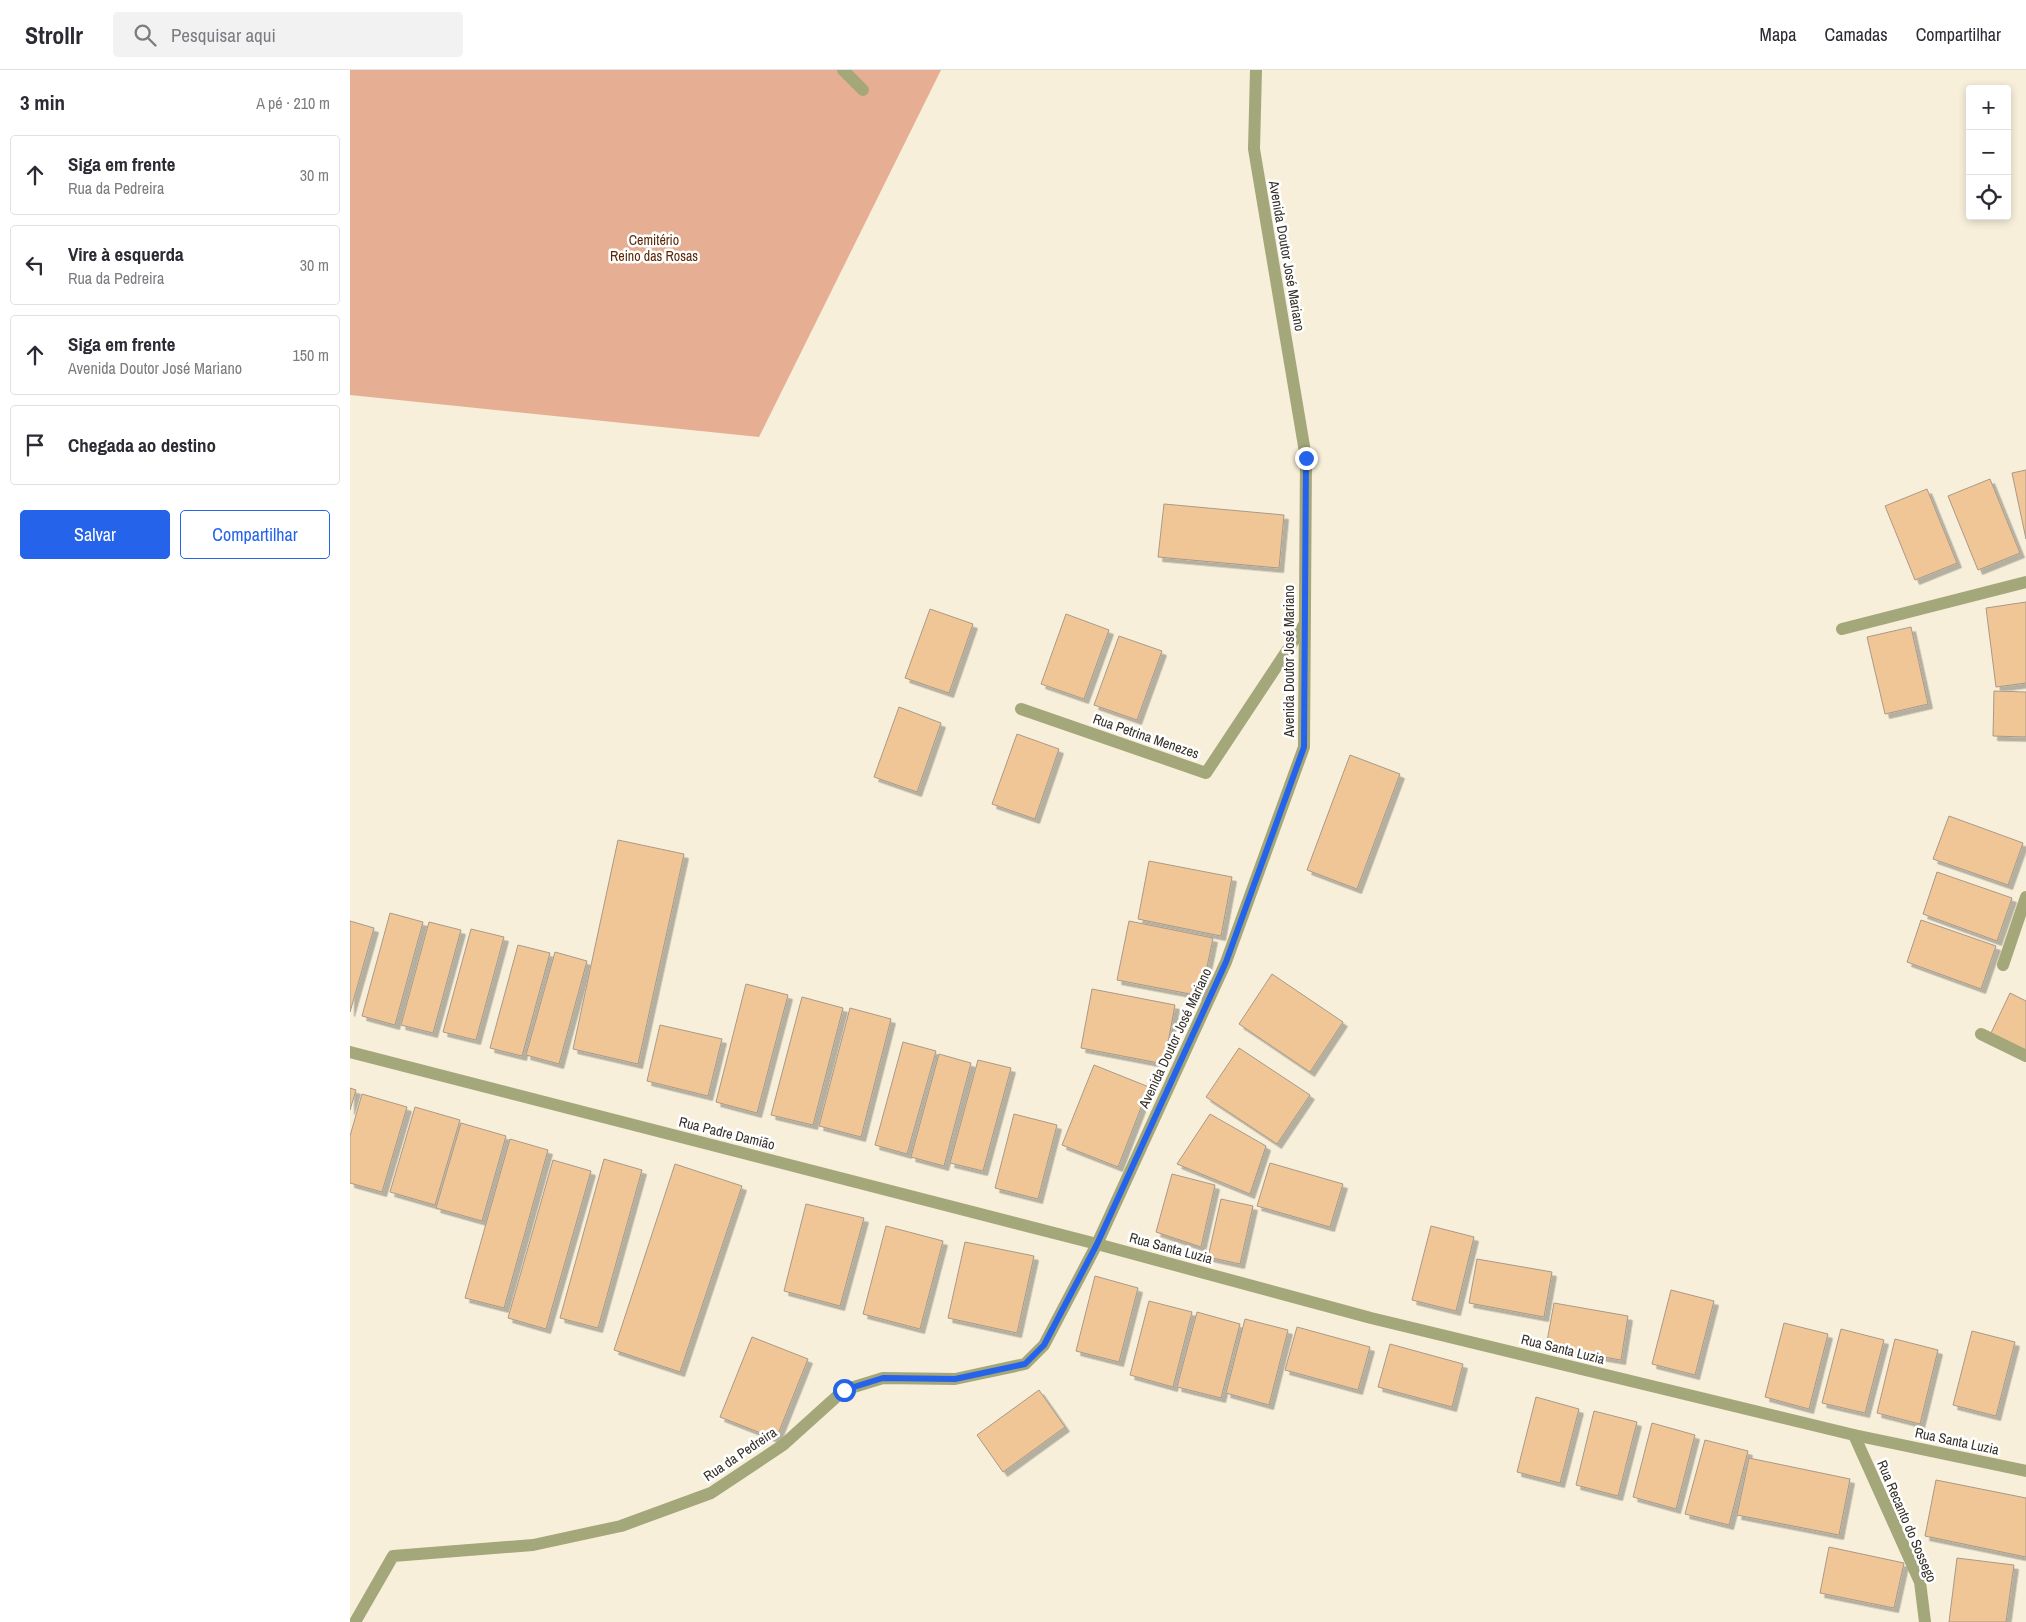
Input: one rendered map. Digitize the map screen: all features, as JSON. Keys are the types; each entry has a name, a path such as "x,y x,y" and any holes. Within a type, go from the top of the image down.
{"street":[{"path":"844,70 863,90"},
{"name":"Avenida Doutor José Mariano","path":"1097,1244 1226,962 1304,747 1306,458 1254,149 1256,70"},
{"path":"1842,629 2026,582"},
{"name":"Rua Petrina Menezes","path":"1020,709 1206,773 1304,625"},
{"path":"2003,965 2026,898"},
{"path":"1980,1034 2026,1056"},
{"name":"Rua Padre Damião","path":"350,1052 1097,1244"},
{"name":"Rua Santa Luzia","path":"1097,1244 1371,1318 1854,1434 2026,1471"},
{"name":"Rua da Pedreira","path":"355,1622 393,1556 533,1545 621,1526 711,1493 783,1445 844,1390 883,1378 955,1379 1025,1364 1044,1345 1097,1244"},
{"name":"Rua Recanto do Sossego","path":"1854,1434 1920,1582 1925,1622"}],"green space":[{"name":"Cemitério Reino das Rosas","path":"350,70 941,70 759,437 350,395"}],"building":[{"path":"2026,470 2026,539 2012,473"},
{"path":"1990,479 2020,553 1978,570 1948,496"},
{"path":"1927,489 1957,563 1915,580 1885,506"},
{"path":"1164,504 1284,515 1279,568 1158,557"},
{"path":"2026,602 2026,683 1996,687 1986,608"},
{"path":"930,609 973,624 949,693 905,678"},
{"path":"1066,614 1109,630 1084,699 1041,684"},
{"path":"1911,627 1928,704 1885,714 1867,637"},
{"path":"1119,636 1162,651 1137,720 1094,705"},
{"path":"1994,691 2026,692 2026,737 1993,736"},
{"path":"899,707 941,723 917,792 874,777"},
{"path":"1017,734 1059,749 1035,819 992,804"},
{"path":"1350,755 1400,774 1357,889 1307,870"},
{"path":"1949,816 2023,843 2008,885 1933,859"},
{"path":"618,840 684,854 638,1064 573,1049"},
{"path":"1149,861 1232,877 1221,936 1138,919"},
{"path":"1937,872 2012,898 1997,941 1923,914"},
{"path":"390,913 423,922 395,1025 362,1016"},
{"path":"1921,920 1996,946 1981,989 1907,962"},
{"path":"350,921 374,928 350,1012"},
{"path":"1129,921 1213,938 1201,996 1117,980"},
{"path":"429,922 461,930 433,1033 401,1025"},
{"path":"471,929 504,937 476,1040 443,1032"},
{"path":"518,945 550,953 522,1056 490,1048"},
{"path":"555,952 587,961 559,1064 526,1055"},
{"path":"1272,974 1343,1022 1310,1072 1239,1024"},
{"path":"746,984 788,995 757,1113 716,1102"},
{"path":"1092,989 1175,1005 1164,1064 1081,1048"},
{"path":"2010,993 2026,1001 2026,1051 1991,1033"},
{"path":"802,997 843,1008 813,1125 771,1115"},
{"path":"850,1008 891,1019 861,1137 819,1126"},
{"path":"660,1025 722,1039 708,1096 647,1081"},
{"path":"903,1042 936,1051 907,1154 875,1145"},
{"path":"1239,1048 1310,1095 1277,1144 1206,1097"},
{"path":"939,1054 971,1063 944,1166 911,1157"},
{"path":"978,1060 1011,1068 983,1171 950,1163"},
{"path":"1094,1065 1149,1087 1118,1167 1062,1145"},
{"path":"350,1088 356,1090 350,1110"},
{"path":"362,1094 407,1107 382,1192 350,1183 350,1136"},
{"path":"415,1107 460,1120 435,1205 390,1192"},
{"path":"1014,1114 1057,1125 1038,1199 995,1188"},
{"path":"1210,1114 1266,1146 1250,1194 1177,1164"},
{"path":"461,1123 506,1136 482,1221 436,1208"},
{"path":"510,1139 548,1150 504,1308 465,1298"},
{"path":"604,1159 642,1170 598,1328 560,1318"},
{"path":"553,1160 591,1171 546,1329 508,1318"},
{"path":"1270,1163 1343,1184 1330,1227 1257,1206"},
{"path":"675,1164 742,1186 680,1372 614,1350"},
{"path":"1172,1174 1215,1185 1201,1247 1156,1232"},
{"path":"1221,1199 1253,1206 1240,1264 1208,1257"},
{"path":"806,1204 864,1218 840,1306 784,1291"},
{"path":"886,1226 943,1241 920,1329 863,1314"},
{"path":"1431,1226 1474,1237 1456,1311 1412,1300"},
{"path":"965,1242 1034,1256 1017,1333 948,1318"},
{"path":"1477,1259 1552,1272 1544,1317 1469,1303"},
{"path":"1095,1276 1138,1288 1119,1362 1076,1351"},
{"path":"1671,1290 1714,1301 1695,1375 1652,1364"},
{"path":"1149,1301 1192,1312 1173,1387 1130,1375"},
{"path":"1554,1303 1628,1316 1621,1360 1546,1347"},
{"path":"1197,1312 1240,1324 1221,1398 1177,1387"},
{"path":"1245,1319 1288,1330 1269,1405 1226,1393"},
{"path":"1784,1323 1828,1334 1809,1409 1765,1397"},
{"path":"1297,1327 1370,1347 1358,1390 1285,1370"},
{"path":"1841,1329 1884,1340 1865,1413 1822,1403"},
{"path":"1972,1331 2015,1342 1996,1416 1953,1405"},
{"path":"752,1337 808,1359 776,1439 720,1417"},
{"path":"1895,1339 1938,1350 1920,1424 1877,1413"},
{"path":"1390,1344 1463,1364 1452,1407 1378,1387"},
{"path":"1039,1390 1065,1427 1003,1472 977,1435"},
{"path":"1536,1397 1579,1409 1560,1483 1517,1472"},
{"path":"1594,1411 1637,1422 1618,1496 1576,1485"},
{"path":"1652,1423 1695,1435 1676,1509 1633,1497"},
{"path":"1705,1440 1748,1451 1729,1525 1685,1514"},
{"path":"1749,1458 1850,1479 1839,1535 1737,1515"},
{"path":"1936,1480 2026,1498 2026,1557 1925,1536"},
{"path":"1829,1547 1904,1563 1894,1608 1820,1593"},
{"path":"1957,1558 2014,1565 2006,1622 1949,1622"}],"route":[{"path":"844,1390 883,1378 955,1379 1025,1364 1044,1345 1097,1244 1226,962 1304,747 1306,458"}]}
